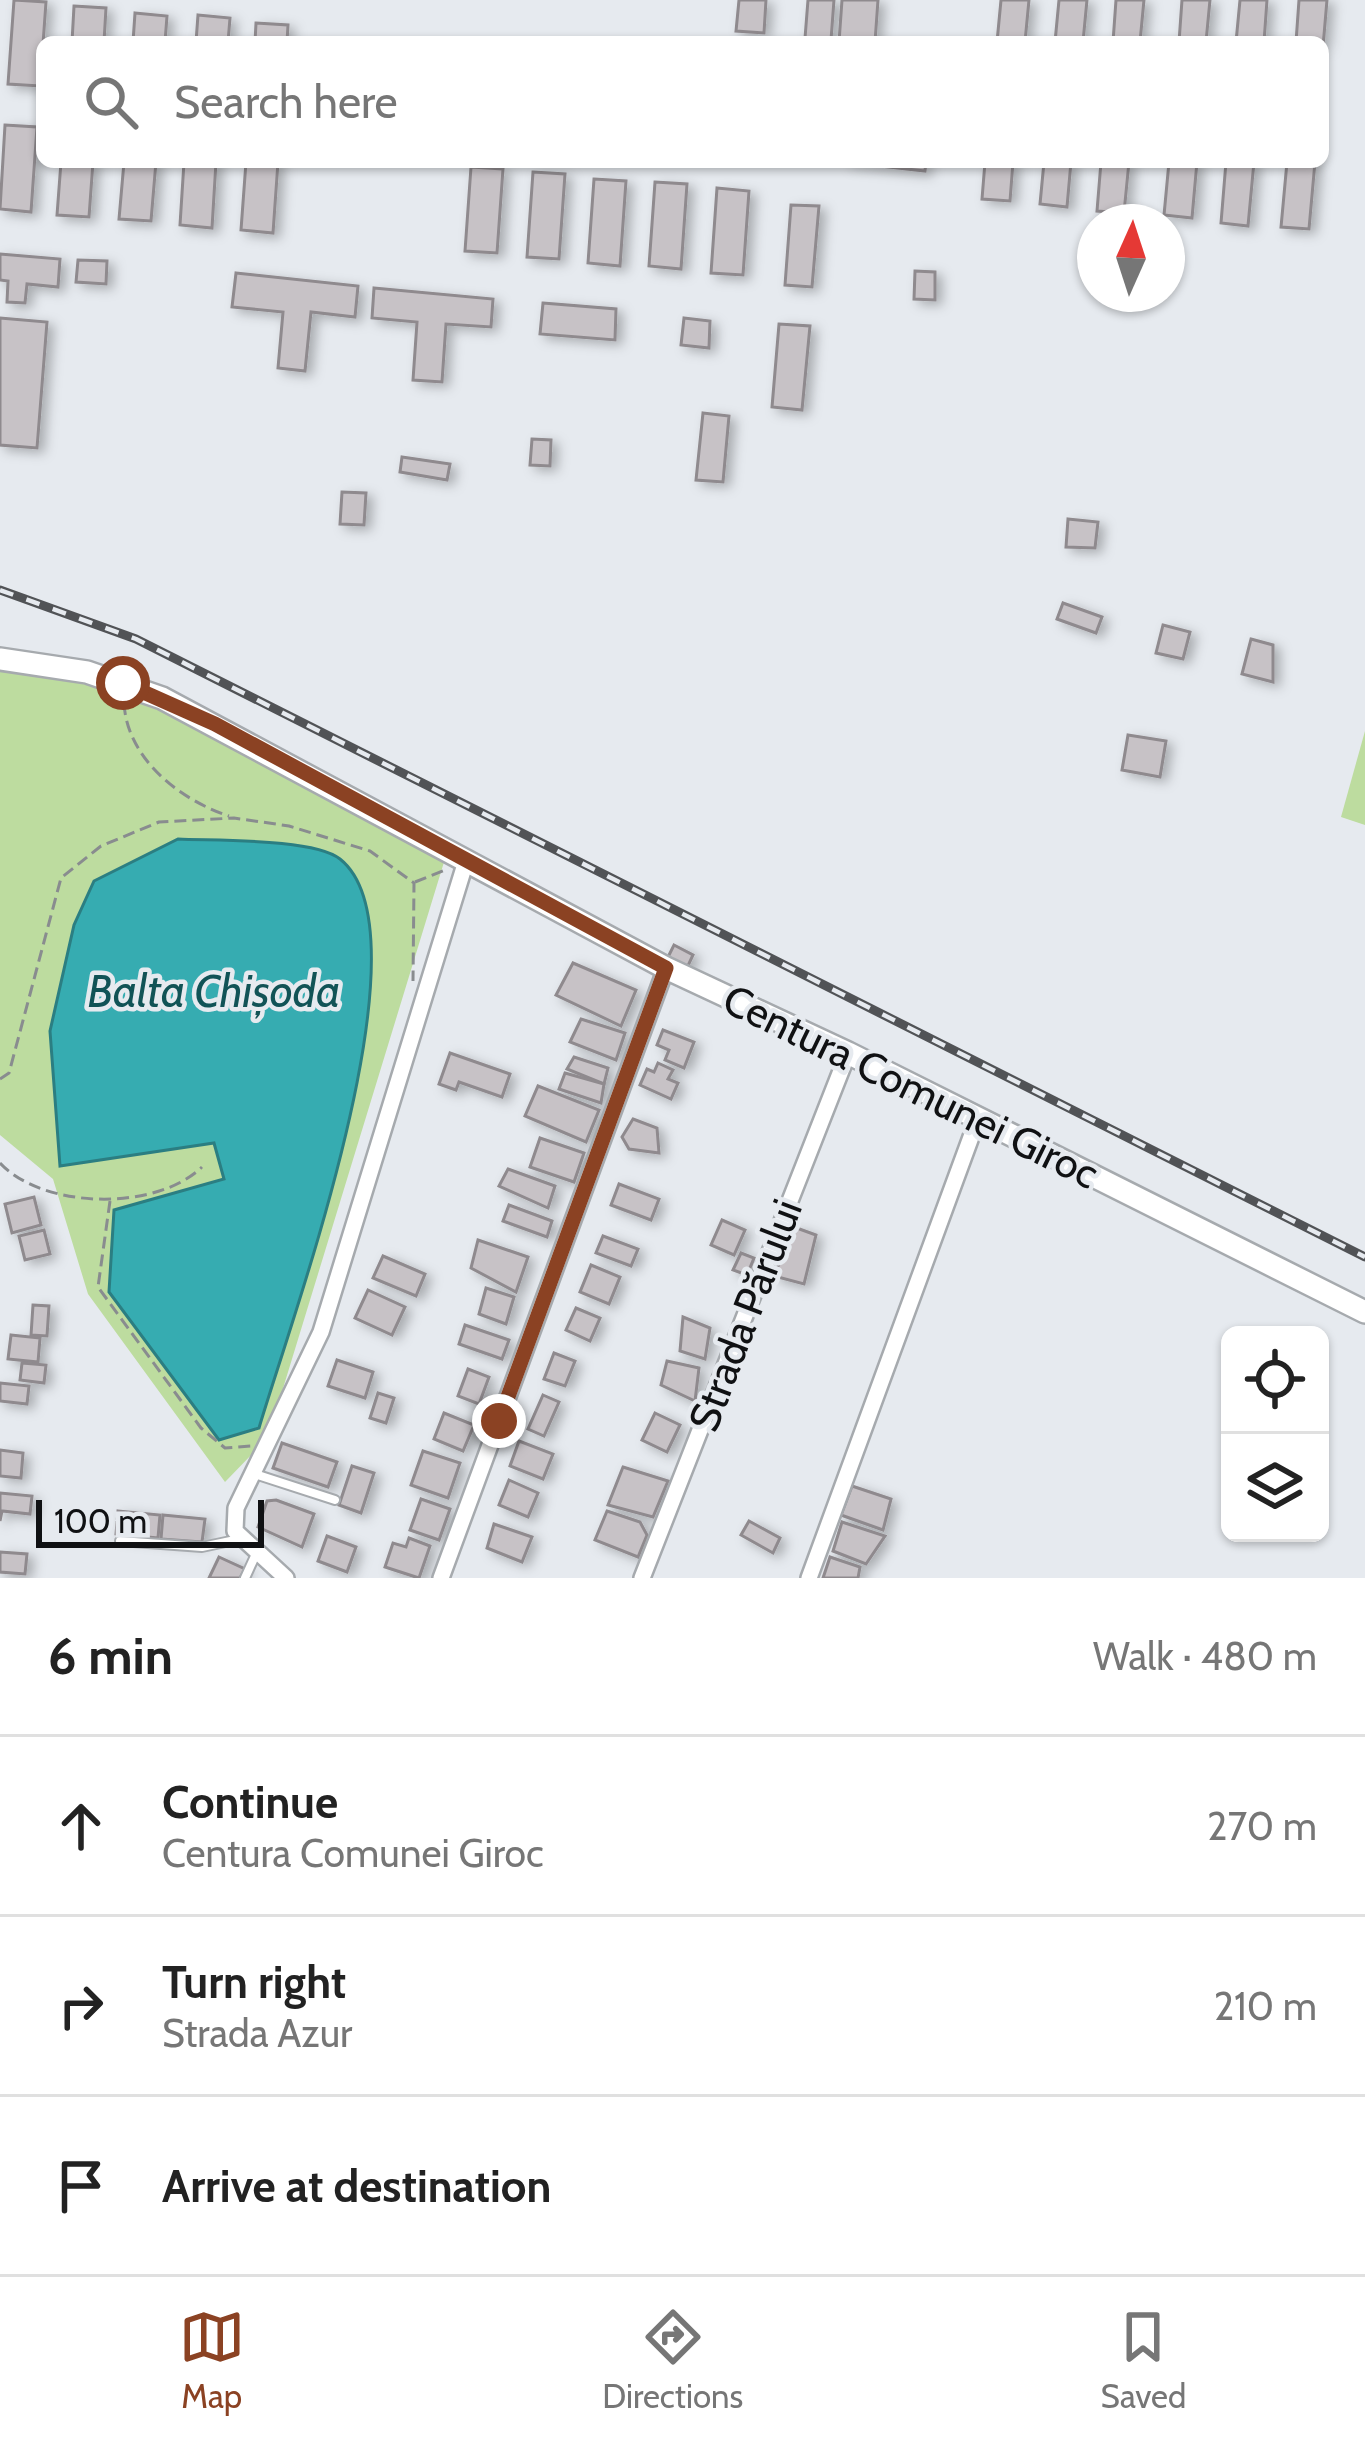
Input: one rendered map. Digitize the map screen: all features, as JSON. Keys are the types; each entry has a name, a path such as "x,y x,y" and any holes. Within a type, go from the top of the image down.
{"main road":[{"name":"Centura Comunei Giroc","path":"0,659 46,664 123,683 215,724 666,968 848,1053 1365,1312"}],"street":[{"path":"286,1578 241,1539 233,1522 236,1508 321,1331 380,1152 466,861"},
{"path":"441,1578 666,968"},
{"name":"Strada Părului","path":"642,1578 848,1053"},
{"path":"809,1578 978,1118"}],"lane":[{"path":"254,1474 335,1499"},
{"path":"120,1541 202,1547 241,1539"},
{"path":"245,1578 256,1553"}],"path":[{"path":"123,683 125,722 168,785 197,806 234,818 289,826 370,851 414,883"},
{"path":"0,1079 9,1073 61,878 101,846 160,822 234,818"},
{"path":"414,883 466,861"},
{"path":"412,988 414,883"},
{"path":"0,1163 17,1181 65,1190 87,1203 190,1178 202,1167"},
{"path":"110,1201 98,1287 201,1428 225,1448 254,1446 260,1436"}],"green space":[{"path":"0,649 58,661 448,849 277,1408 257,1449 225,1482 88,1294 53,1179 0,1135"},
{"path":"1365,731 1365,825 1341,817"}],"water":[{"name":"Balta Chișoda","path":"178,839 287,844 340,859 365,901 371,965 364,1044 346,1132 259,1428 219,1440 109,1292 114,1210 224,1179 214,1143 60,1166 50,1031 74,925 94,881"}],"building":[{"path":"14,0 46,2 44,36 36,36 36,86 8,84"},
{"path":"739,0 766,0 764,33 736,31"},
{"path":"808,0 834,0 831,36 805,36"},
{"path":"842,0 878,0 875,36 839,36"},
{"path":"1001,0 1029,0 1026,36 998,36"},
{"path":"1059,0 1087,0 1084,36 1056,36"},
{"path":"1116,0 1144,0 1141,36 1113,36"},
{"path":"1182,0 1210,0 1207,36 1179,36"},
{"path":"1240,0 1267,0 1264,36 1237,36"},
{"path":"1299,0 1327,0 1324,36 1296,36"},
{"path":"74,6 106,8 104,36 72,36"},
{"path":"135,13 167,16 165,36 133,36"},
{"path":"198,15 230,18 228,36 196,36"},
{"path":"256,23 288,25 287,36 255,36"},
{"path":"5,125 36,127 31,212 0,209"},
{"path":"61,168 93,168 89,217 57,215"},
{"path":"123,168 155,168 151,221 119,219"},
{"path":"184,168 216,168 212,228 180,225"},
{"path":"246,168 278,168 273,233 241,230"},
{"path":"471,168 503,169 497,253 465,251"},
{"path":"985,168 1013,168 1010,201 982,199"},
{"path":"1043,168 1070,168 1067,207 1040,204"},
{"path":"1101,168 1128,168 1125,204 1098,204"},
{"path":"1168,168 1196,168 1192,218 1185,217 1185,204 1165,204"},
{"path":"1226,168 1253,168 1248,226 1221,223"},
{"path":"1286,168 1314,168 1309,229 1281,227"},
{"path":"533,172 565,174 559,259 527,257"},
{"path":"594,179 626,181 620,266 588,263"},
{"path":"655,182 687,184 681,269 649,266"},
{"path":"717,188 749,191 743,275 711,273"},
{"path":"791,205 819,206 812,287 785,285"},
{"path":"0,254 60,259 58,287 27,284 25,303 7,302 8,281 0,280"},
{"path":"78,260 107,261 106,284 76,282"},
{"path":"915,271 935,272 935,300 914,299"},
{"path":"236,273 358,286 355,317 311,312 305,371 278,368 283,312 232,307"},
{"path":"374,288 493,299 491,327 446,324 442,382 413,380 417,322 372,318"},
{"path":"543,303 616,309 615,340 540,334"},
{"path":"0,318 47,322 37,448 0,445"},
{"path":"684,318 710,321 709,348 681,345"},
{"path":"779,324 810,326 802,410 772,407"},
{"path":"703,413 729,416 723,482 696,480"},
{"path":"532,439 551,440 550,466 530,465"},
{"path":"402,457 450,464 447,480 400,472"},
{"path":"342,492 366,493 364,525 340,524"},
{"path":"1068,519 1098,522 1095,548 1066,547"},
{"path":"1063,603 1102,617 1096,633 1057,619"},
{"path":"1163,625 1190,632 1183,659 1156,653"},
{"path":"1251,639 1273,645 1273,682 1242,674"},
{"path":"1128,735 1166,741 1160,777 1122,770"},
{"path":"674,945 693,955 686,970 666,961"},
{"path":"573,963 636,990 621,1026 556,995"},
{"path":"581,1019 625,1033 616,1060 570,1042"},
{"path":"663,1030 694,1042 684,1068 665,1060 669,1050 657,1045"},
{"path":"450,1053 510,1074 502,1097 459,1082 456,1090 439,1084"},
{"path":"574,1057 608,1068 604,1084 567,1069"},
{"path":"658,1063 673,1070 668,1079 678,1083 671,1099 640,1085 647,1069 654,1072"},
{"path":"565,1073 604,1084 601,1103 559,1089"},
{"path":"538,1086 599,1110 586,1142 525,1116"},
{"path":"633,1119 657,1128 659,1153 629,1149 622,1137"},
{"path":"540,1138 584,1153 574,1182 530,1167"},
{"path":"508,1169 555,1186 548,1208 499,1186"},
{"path":"619,1184 659,1199 651,1220 611,1205"},
{"path":"34,1197 41,1225 12,1233 5,1204"},
{"path":"509,1205 552,1221 547,1237 503,1221"},
{"path":"722,1220 745,1230 734,1255 711,1245"},
{"path":"794,1227 816,1235 804,1284 774,1276"},
{"path":"44,1230 50,1254 25,1260 19,1236"},
{"path":"603,1236 638,1249 631,1266 596,1253"},
{"path":"478,1240 528,1257 516,1292 471,1268"},
{"path":"741,1253 754,1258 747,1275 733,1270"},
{"path":"383,1256 425,1274 416,1296 373,1278"},
{"path":"591,1265 620,1277 609,1304 580,1292"},
{"path":"486,1288 514,1297 506,1324 479,1314"},
{"path":"368,1290 405,1307 392,1335 355,1318"},
{"path":"33,1305 49,1306 47,1336 31,1335"},
{"path":"576,1308 600,1318 590,1341 566,1330"},
{"path":"683,1317 710,1328 705,1359 680,1351"},
{"path":"465,1325 509,1340 502,1359 459,1344"},
{"path":"11,1335 40,1338 38,1362 8,1359"},
{"path":"554,1353 575,1361 565,1386 544,1379"},
{"path":"337,1360 373,1372 365,1398 328,1386"},
{"path":"667,1361 699,1368 695,1401 661,1385"},
{"path":"22,1363 46,1365 44,1383 20,1380"},
{"path":"468,1369 489,1377 479,1404 458,1396"},
{"path":"0,1383 29,1386 27,1404 0,1401"},
{"path":"378,1393 394,1398 386,1423 370,1418"},
{"path":"543,1395 559,1402 544,1436 528,1429"},
{"path":"444,1413 474,1425 463,1451 434,1439"},
{"path":"655,1413 680,1425 667,1452 642,1440"},
{"path":"519,1441 553,1454 543,1479 510,1466"},
{"path":"282,1443 337,1462 328,1487 273,1468"},
{"path":"0,1450 23,1453 21,1478 0,1476"},
{"path":"423,1451 460,1463 448,1498 411,1485"},
{"path":"352,1466 374,1473 361,1513 339,1505"},
{"path":"623,1467 668,1481 653,1517 608,1505"},
{"path":"509,1480 538,1493 528,1517 499,1505"},
{"path":"852,1486 891,1499 883,1530 841,1515"},
{"path":"0,1493 32,1496 30,1514 2,1511 0,1521"},
{"path":"421,1499 450,1509 439,1540 410,1530"},
{"path":"267,1501 314,1514 302,1547 258,1527"},
{"path":"118,1511 160,1515 158,1538 116,1534"},
{"path":"607,1511 640,1522 647,1535 638,1557 595,1540"},
{"path":"163,1515 205,1519 202,1542 161,1539"},
{"path":"749,1521 780,1538 773,1553 741,1535"},
{"path":"842,1522 885,1536 866,1564 833,1551"},
{"path":"494,1524 532,1537 522,1562 487,1548"},
{"path":"327,1536 356,1547 347,1572 318,1561"},
{"path":"409,1538 430,1546 419,1578 385,1567 393,1543 406,1547"},
{"path":"0,1552 27,1554 25,1574 0,1572"},
{"path":"219,1557 245,1569 240,1578 209,1578"},
{"path":"830,1557 860,1567 858,1578 823,1578"}],"railway":[{"path":"0,590 136,639 1365,1257"}],"route":[{"path":"123,683 215,724 666,968 499,1421"}]}
